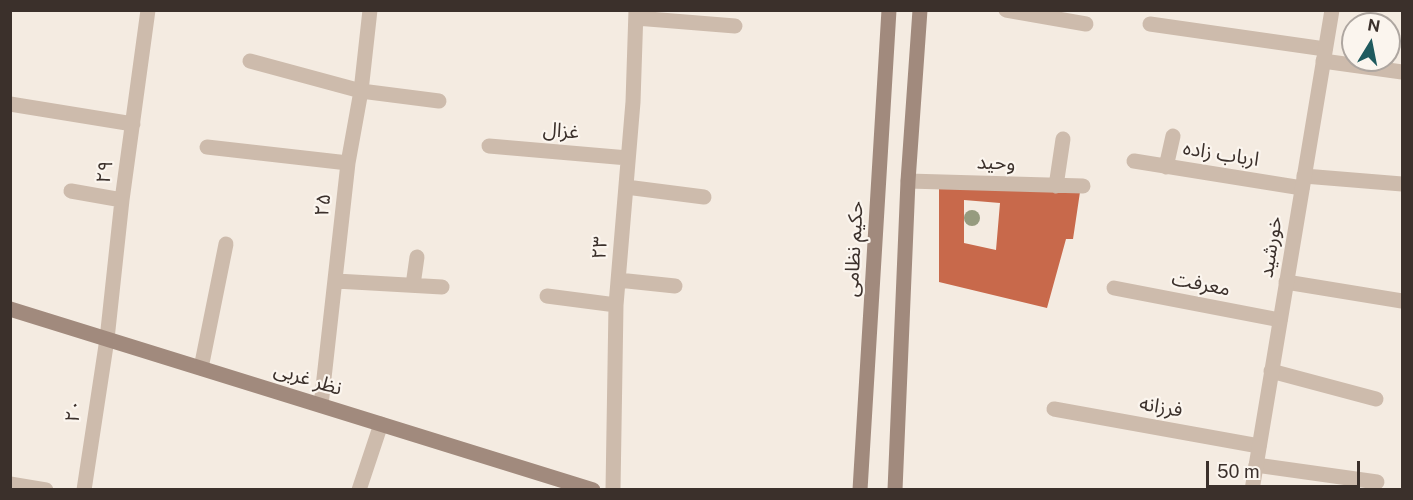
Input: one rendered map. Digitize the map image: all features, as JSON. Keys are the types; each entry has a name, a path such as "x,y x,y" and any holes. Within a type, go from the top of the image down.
{"main road":[{"name":"حکیم نظامی","path":"859,487 890,10"},
{"path":"895,489 908,181 920,10"},
{"name":"نظر غربی","path":"10,309 592,489"}],"street":[{"name":"۲۹","path":"106,339 148,10"},
{"name":"۲۵","path":"321,405 348,163 361,91 370,10"},
{"path":"1006,10 1086,24"},
{"name":"خورشید","path":"1252,489 1332,10"},
{"path":"636,14 735,26"},
{"name":"۲۳","path":"613,489 616,305 628,158 636,14"},
{"path":"1150,24 1324,55 1402,72"},
{"path":"250,61 361,91 439,102"},
{"path":"10,104 133,124"},
{"path":"1166,167 1173,136"},
{"path":"1056,186 1063,139"},
{"name":"غزال","path":"489,146 628,158"},
{"path":"207,147 348,163"},
{"name":"ارباب زاده","path":"1134,161 1166,167 1303,182 1402,184"},
{"name":"وحید","path":"908,181 1083,186"},
{"path":"626,187 704,197"},
{"path":"70,191 122,200"},
{"path":"201,368 226,244"},
{"path":"413,285 417,257"},
{"path":"336,280 442,287"},
{"path":"618,280 675,286"},
{"path":"1286,282 1402,301"},
{"name":"معرفت","path":"1114,288 1280,320"},
{"path":"547,296 616,305"},
{"name":"۲۰","path":"84,489 106,339"},
{"path":"1271,371 1376,399"},
{"name":"فرزانه","path":"1054,409 1259,447"},
{"path":"359,489 381,424"},
{"path":"1256,465 1377,482"},
{"path":"10,484 46,489"}],"building":[{"path":"939,186 1080,192 1073,239 1066,239 1047,308 939,282","holes":["964,200 1000,203 996,250 964,243"]}]}
